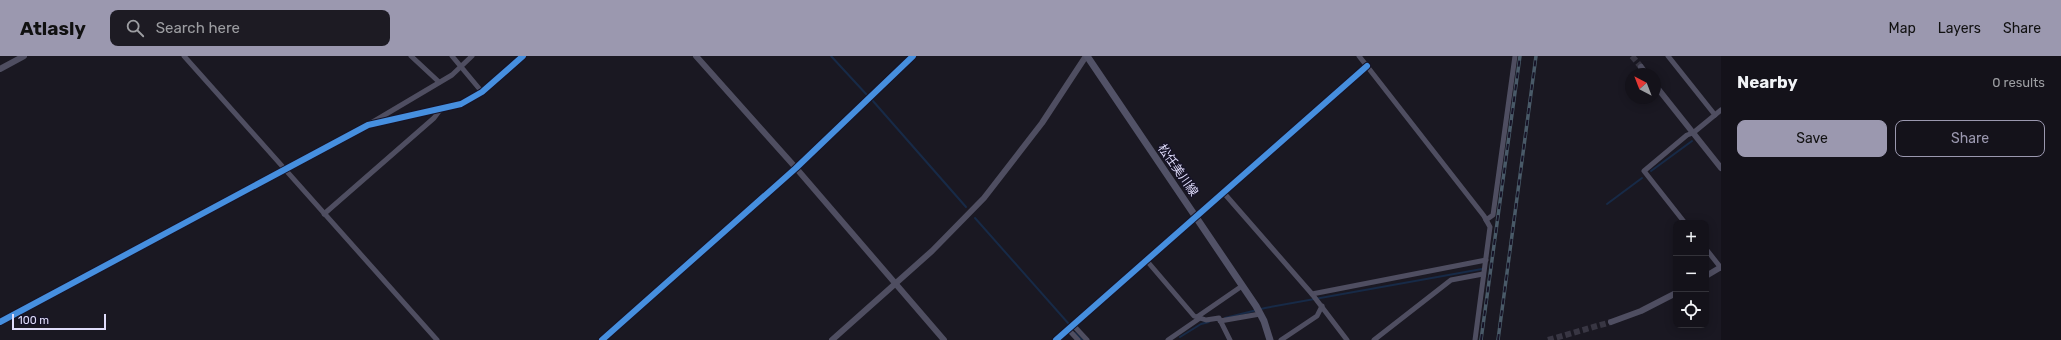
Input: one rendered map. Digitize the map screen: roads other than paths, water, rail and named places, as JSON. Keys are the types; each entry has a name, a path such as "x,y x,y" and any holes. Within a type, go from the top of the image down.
{"main road":[{"name":"松任美川線","path":"1086,56 1196,216 1242,286 1258,311 1270,340"}],"street":[{"path":"0,69 24,56"},
{"path":"184,56 437,340"},
{"path":"452,56 482,92"},
{"path":"0,322 285,168 368,125 452,75 472,56"},
{"path":"368,125 440,110 460,104 482,92 523,56"},
{"path":"696,56 796,168 944,340"},
{"path":"602,340 796,168 913,56"},
{"path":"832,340 932,251 984,198 1042,123 1086,56"},
{"path":"1359,56 1490,227 1475,340"},
{"path":"1486,220 1493,215 1515,56"},
{"path":"1668,56 1715,115"},
{"path":"414,57 439,82"},
{"path":"1056,340 1367,66"},
{"path":"1661,93 1721,168"},
{"path":"324,214 434,118 440,110"},
{"path":"1683,220 1644,171 1687,135 1693,133 1721,110"},
{"path":"1223,192 1312,294 1347,340"},
{"path":"1709,253 1721,268 1709,274"},
{"path":"1312,294 1486,260"},
{"path":"1147,261 1198,318 1206,320 1219,318 1230,340"},
{"path":"1374,340 1451,280 1483,274"},
{"path":"1168,340 1177,338 1198,318 1242,286"},
{"path":"1611,322 1641,311 1673,295"},
{"path":"1281,340 1317,316 1322,306"},
{"path":"1220,321 1258,311"},
{"path":"1073,325 1087,340"},
{"path":"1068,329 1078,340"}],"waterway":[{"path":"831,56 867,95"},
{"path":"873,101 966,207"},
{"path":"1651,171 1692,141"},
{"path":"1607,204 1642,178"},
{"path":"975,218 1068,323"},
{"path":"1225,318 1265,308 1482,269"},
{"path":"1180,337 1201,324 1209,322"},
{"path":"1075,333 1082,340"}],"tunnel":[{"path":"1632,56 1641,67"},
{"path":"1548,340 1611,322"}],"railway":[{"path":"1481,340 1520,56"},
{"path":"1498,340 1536,56"}]}
